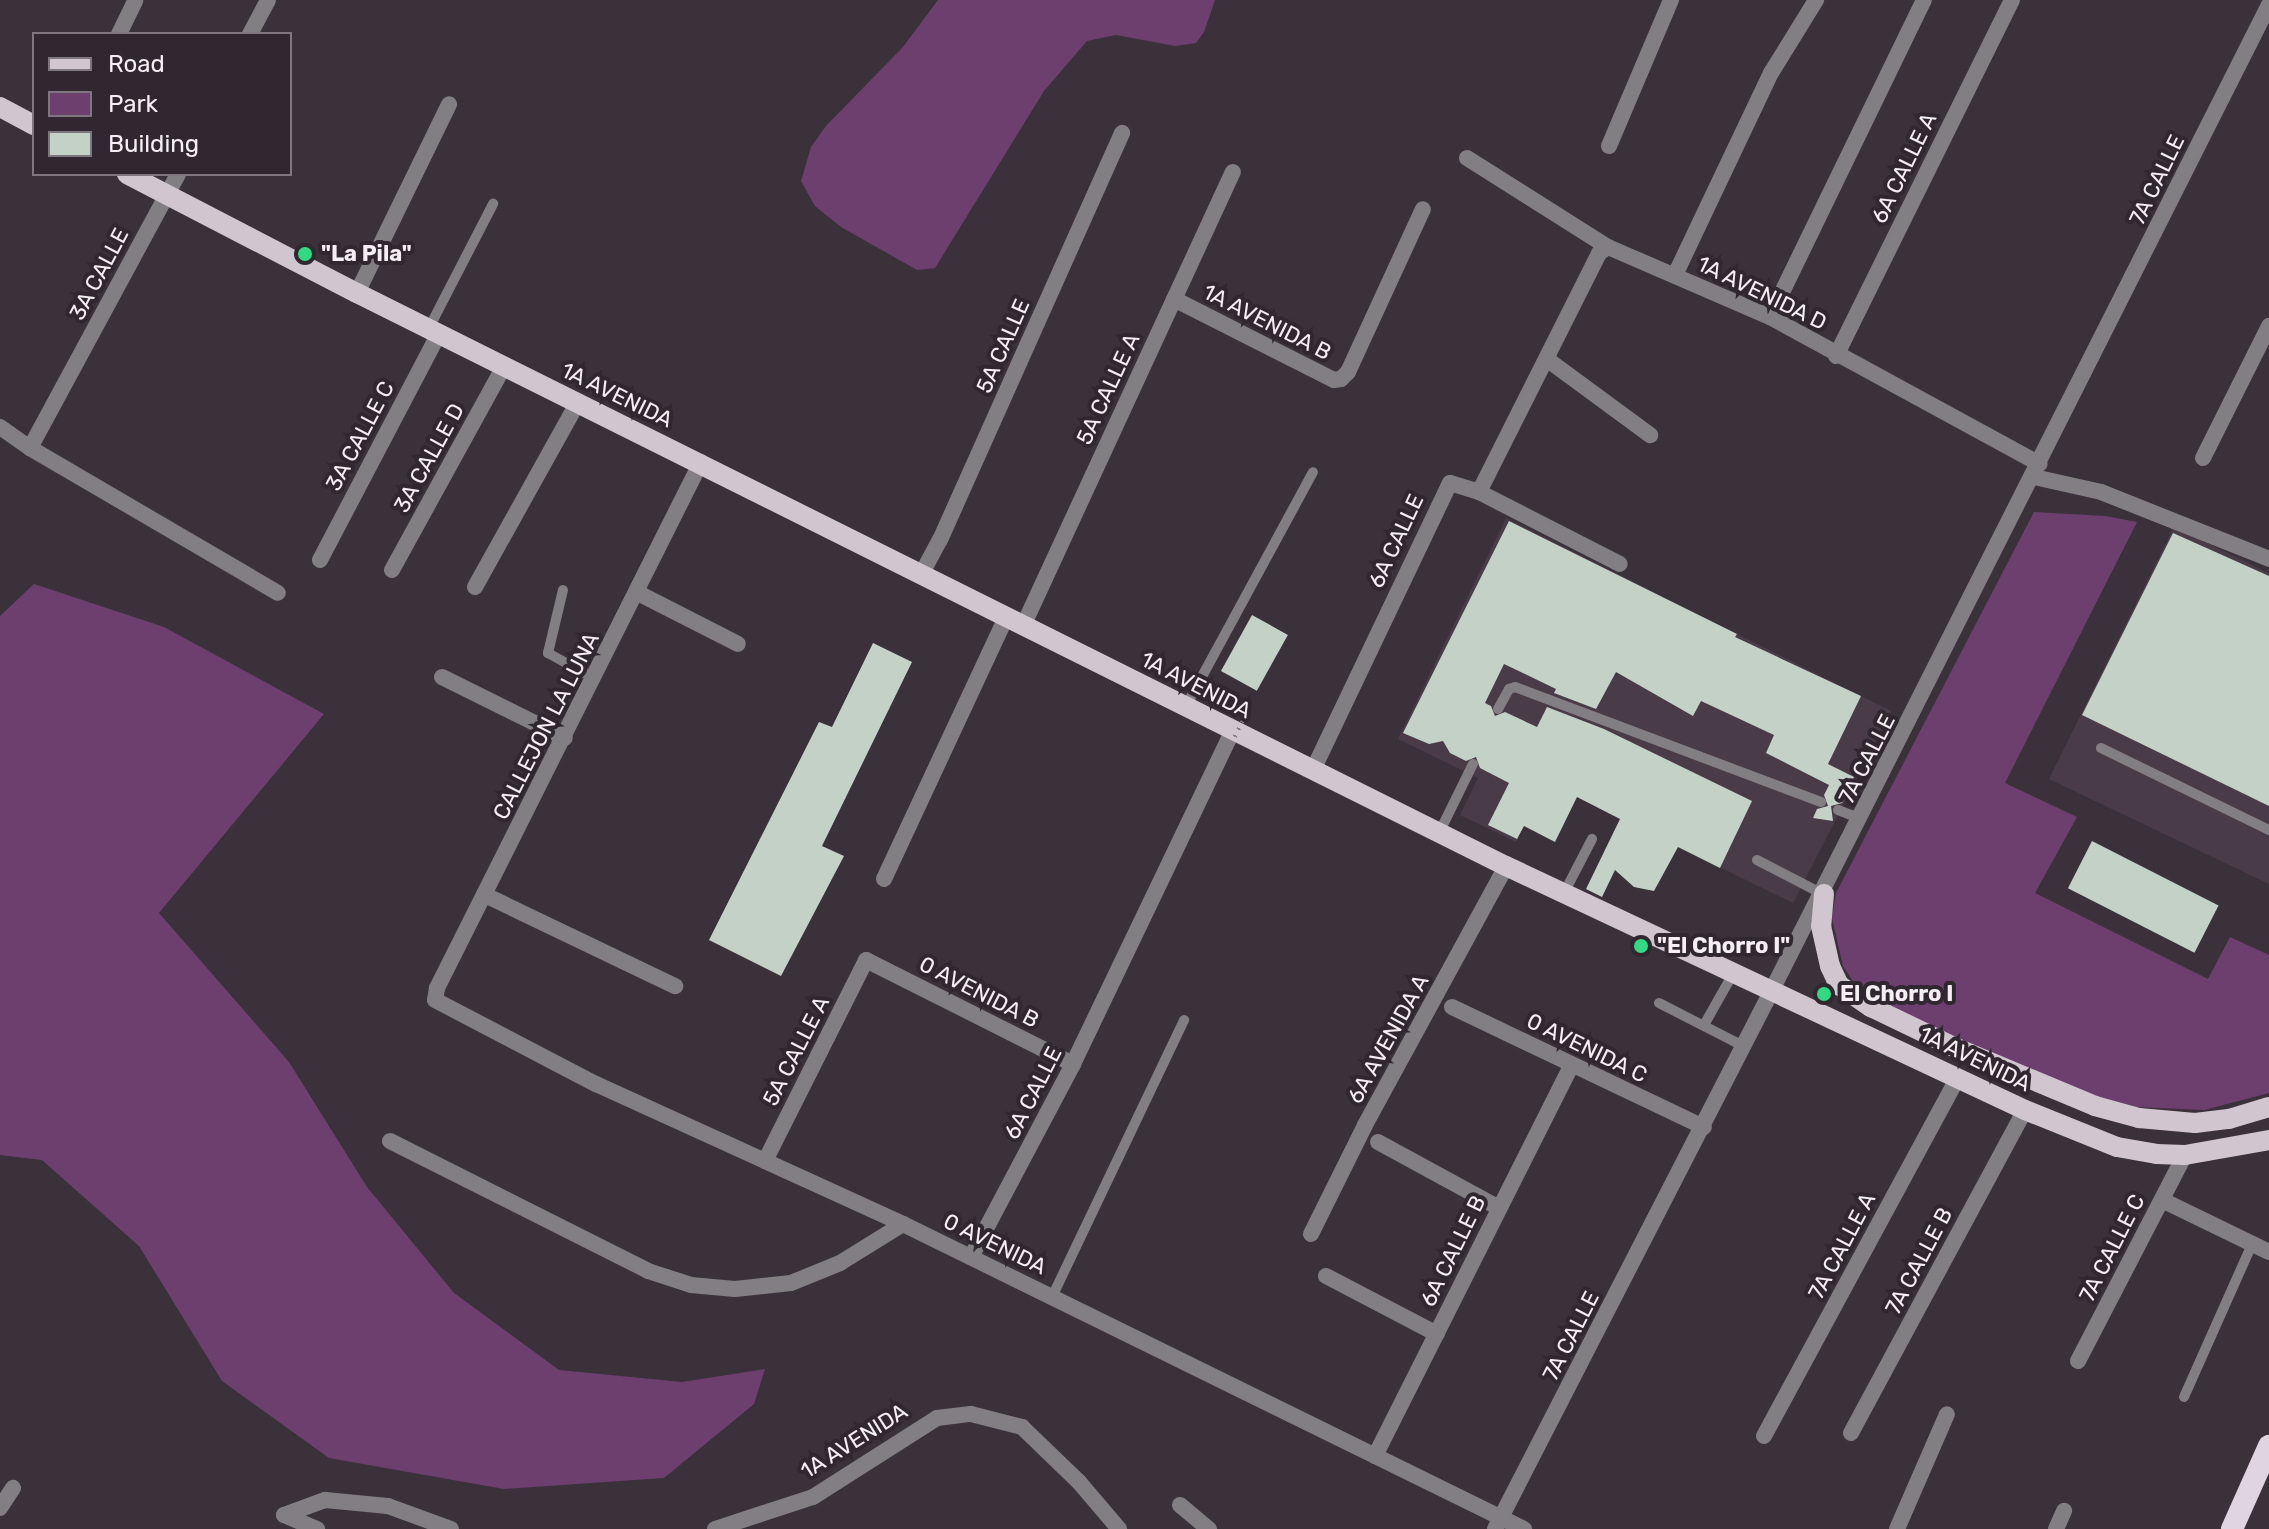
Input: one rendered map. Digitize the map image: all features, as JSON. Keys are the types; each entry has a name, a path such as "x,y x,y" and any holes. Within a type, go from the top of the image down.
{"highway":[{"path":"2232,1529 2269,1446"},
{"path":"2238,1529 2269,1484"}],"main road":[{"path":"0,107 32,124"},
{"name":"1A AVENIDA","path":"131,176 357,293 1439,833 2025,1110 2117,1147 2185,1155 2269,1140"},
{"path":"1824,894 1821,926 1830,966 1839,985 1871,1007 1954,1047 2095,1106 2139,1118 2195,1123 2229,1119 2269,1107"}],"street":[{"path":"251,32 268,0"},
{"path":"1609,146 1671,0"},
{"path":"1675,275 1771,73 1816,0"},
{"path":"1770,317 1924,0"},
{"name":"6A CALLE A","path":"1836,356 2012,0"},
{"path":"120,32 135,1"},
{"name":"7A CALLE","path":"1498,1523 1824,894 2269,5"},
{"path":"357,293 449,104"},
{"name":"5A CALLE","path":"921,575 940,540 1122,133"},
{"name":"1A AVENIDA D","path":"1467,158 1608,247 1770,317 2037,471 2101,492 2269,559"},
{"name":"5A CALLE A","path":"1015,621 1233,172"},
{"name":"3A CALLE","path":"30,448 177,176"},
{"name":"1A AVENIDA B","path":"1174,299 1334,380 1341,379 1348,372 1423,209"},
{"path":"1608,247 1599,253 1548,360 1479,492 1620,564"},
{"path":"2203,458 2269,326"},
{"name":"3A CALLE C","path":"320,560 434,331"},
{"path":"1548,360 1650,435"},
{"name":"3A CALLE D","path":"392,570 504,366"},
{"path":"475,587 578,402"},
{"path":"0,427 30,448 278,593"},
{"name":"CALLEJON LA LUNA","path":"443,1007 435,1000 437,988 595,679 701,462"},
{"name":"6A CALLE","path":"1313,770 1446,485 1455,483 1479,492"},
{"path":"638,593 738,644"},
{"path":"884,879 1015,621"},
{"path":"442,677 565,738"},
{"name":"6A CALLE","path":"971,1257 1073,1064 1236,730"},
{"name":"6A AVENIDA A","path":"1311,1234 1365,1125 1506,866"},
{"path":"485,895 675,986"},
{"name":"5A CALLE A","path":"765,1161 866,960"},
{"name":"0 AVENIDA B","path":"866,960 1073,1064"},
{"name":"0 AVENIDA","path":"443,1007 596,1084 971,1257 1375,1456 1498,1523 1524,1529"},
{"name":"0 AVENIDA C","path":"1452,1007 1704,1127"},
{"name":"6A CALLE B","path":"1375,1456 1572,1065"},
{"name":"7A CALLE A","path":"1764,1436 1958,1077"},
{"name":"7A CALLE B","path":"1851,1433 2025,1110"},
{"path":"390,1141 648,1271 691,1285 735,1289 791,1283 840,1263 903,1224"},
{"path":"1378,1142 1499,1208"},
{"name":"7A CALLE C","path":"2078,1361 2185,1155"},
{"path":"2162,1200 2269,1252"},
{"path":"1326,1276 1437,1334"},
{"name":"1A AVENIDA","path":"715,1529 813,1497 937,1418 971,1414 1022,1427 1079,1482 1119,1529"},
{"path":"1897,1529 1947,1414"},
{"path":"0,1508 13,1488"},
{"path":"280,1522 325,1500 388,1506 451,1529"},
{"path":"1180,1505 1209,1529"},
{"path":"2056,1529 2064,1511"},
{"path":"280,1522 317,1529"}],"lane":[{"name":"3A CALLE C","path":"434,331 493,204"},
{"path":"1186,706 1313,472"},
{"path":"563,590 548,653 595,679"},
{"path":"1498,709 1509,689 1515,687 1821,802"},
{"path":"2101,748 2269,830"},
{"path":"1439,833 1473,764"},
{"path":"1838,810 1861,819"},
{"path":"1564,893 1592,839"},
{"path":"1757,860 1824,894"},
{"path":"1704,1025 1734,972"},
{"path":"1659,1003 1743,1046"},
{"path":"1052,1297 1184,1020"},
{"path":"2184,1397 2252,1244"}],"shaded area":[{"path":"1506,518 1891,711 1793,903 1546,782 1516,842 1460,815 1478,778 1398,739"},
{"path":"2174,527 2269,573 2269,884 2049,779"}],"green space":[{"path":"938,0 1215,0 1204,32 1196,43 1175,46 1116,35 1087,41 1044,91 935,268 917,270 841,227 815,206 801,181 811,147 826,126 903,47"},
{"path":"2034,512 2105,516 2137,522 2005,783 2077,817 2035,893 2208,979 2230,937 2269,955 2269,1093 2204,1110 2136,1107 2054,1084 1862,995 1843,966 1832,918 1836,893"},
{"path":"34,584 164,627 324,714 159,913 289,1062 367,1187 454,1293 559,1370 682,1382 765,1369 754,1404 664,1478 504,1489 329,1458 222,1381 139,1246 42,1160 0,1155 0,616"}],"building":[{"path":"1509,521 1737,634 1735,637 1861,696 1828,764 1854,777 1842,803 1831,806 1833,821 1813,818 1817,809 1828,806 1824,795 1829,785 1766,753 1774,735 1701,701 1693,716 1616,672 1596,709 1554,693 1556,689 1504,664 1485,703 1491,706 1495,716 1505,712 1537,727 1547,707 1604,729 1752,801 1720,868 1678,847 1654,891 1634,887 1615,870 1602,897 1586,889 1620,819 1577,797 1555,842 1524,826 1517,839 1488,825 1509,783 1480,768 1476,757 1466,761 1450,753 1443,741 1429,744 1403,733"},
{"path":"2173,533 2269,576 2269,806 2082,715"},
{"path":"1252,615 1288,635 1257,691 1221,671"},
{"path":"873,643 912,662 822,846 844,856 781,976 709,940 819,722 832,727"},
{"path":"2092,841 2219,905 2194,953 2068,888"}],"place":[{"name":"\"La Pila\"","path":"305,254"},
{"name":"\"El Chorro I\"","path":"1641,946"},
{"name":"El Chorro I","path":"1824,994"}]}
